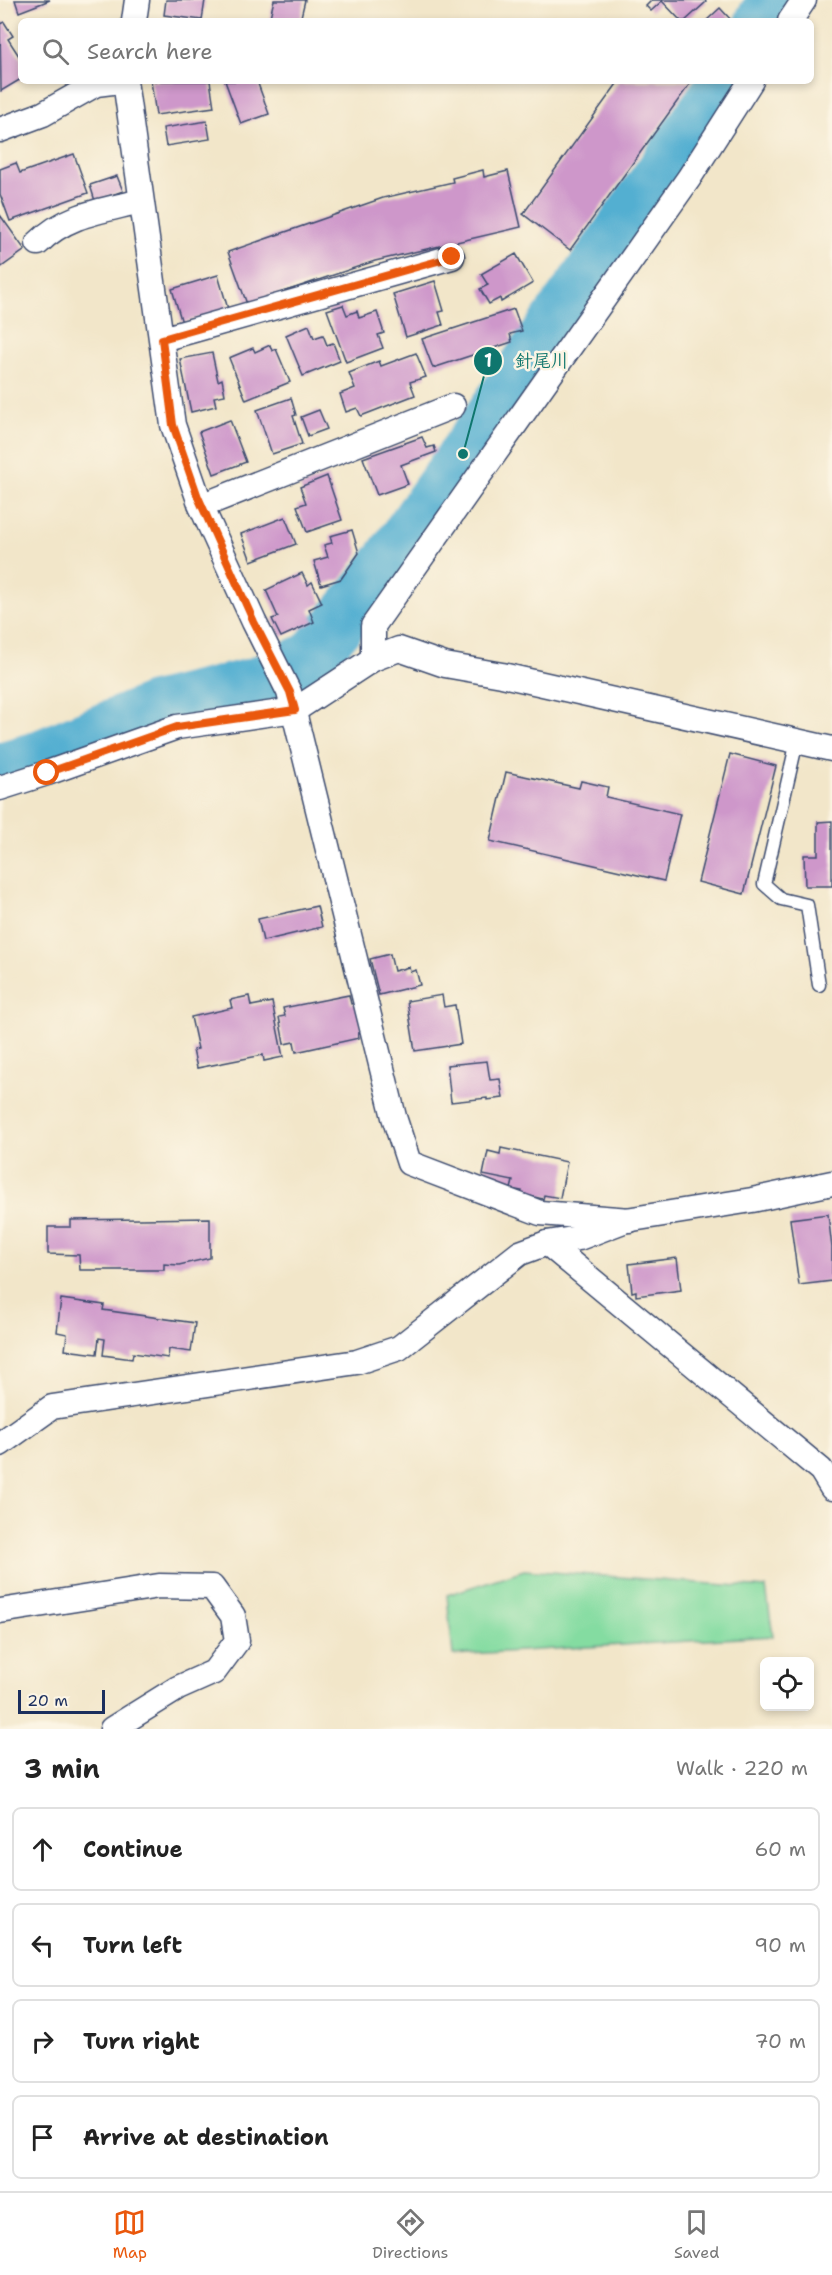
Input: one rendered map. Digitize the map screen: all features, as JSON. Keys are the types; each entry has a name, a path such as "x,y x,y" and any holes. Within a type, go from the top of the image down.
{"street":[{"path":"134,18 137,0"},
{"path":"792,18 804,0"},
{"path":"0,130 43,114 96,84"},
{"path":"125,84 173,425 201,506 292,701 394,1117 409,1163 540,1213 630,1220"},
{"path":"373,658 373,626 689,178 749,84"},
{"path":"38,243 69,219 141,201"},
{"path":"162,339 452,257"},
{"path":"201,506 453,406"},
{"path":"0,788 177,727 292,701 373,658 399,649 445,665 502,675 832,749"},
{"path":"0,1444 52,1407 357,1362 399,1348 520,1253 547,1243 579,1238 630,1220 752,1200 832,1183"},
{"path":"547,1243 821,1470 832,1488"},
{"path":"0,1611 159,1586 212,1587 233,1616 237,1641 214,1671 178,1688 112,1729"}],"lane":[{"path":"797,741 764,884 781,898 807,905 819,985"}],"green space":[{"path":"524,1570 766,1588 773,1636 453,1655 447,1595"}],"building":[{"path":"15,0 50,0 19,12"},
{"path":"166,0 205,0 202,18 164,15"},
{"path":"274,0 305,0 301,18 270,18"},
{"path":"652,0 705,0 706,2 688,18 678,18 662,1 651,11 646,6"},
{"path":"720,8 729,18 709,18"},
{"path":"4,22 13,36 8,39 18,54 18,81 1,91 0,24"},
{"path":"151,84 210,84 214,107 156,115"},
{"path":"226,84 258,84 269,114 241,124"},
{"path":"617,84 690,84 570,250 523,214"},
{"path":"207,121 210,139 166,146 163,128"},
{"path":"74,154 88,193 10,221 0,194 0,169 16,163 20,173"},
{"path":"483,170 484,177 508,171 521,227 375,261 247,304 228,252 383,198 453,182 452,178"},
{"path":"117,176 123,191 95,201 90,185"},
{"path":"0,215 25,250 0,268"},
{"path":"516,254 533,283 501,302 500,298 489,304 480,289 488,285 481,274"},
{"path":"218,275 228,309 182,323 172,289"},
{"path":"435,281 444,311 439,312 443,325 406,337 393,294"},
{"path":"343,305 347,315 357,311 359,318 377,312 384,333 378,335 383,348 346,362 327,310"},
{"path":"514,309 522,331 510,334 512,342 433,368 422,339"},
{"path":"309,325 314,338 323,335 327,345 333,343 340,361 303,376 286,335"},
{"path":"270,345 272,351 276,349 290,382 246,400 229,358 253,348 255,352"},
{"path":"212,353 218,381 222,379 225,395 214,397 216,406 191,412 180,359"},
{"path":"416,353 426,377 410,382 415,395 361,416 357,408 346,412 340,394 355,388 349,373 379,361 381,366"},
{"path":"291,398 296,415 293,416 302,444 272,454 257,410"},
{"path":"319,410 327,429 308,436 301,417"},
{"path":"230,420 246,462 214,474 199,432"},
{"path":"422,437 427,448 434,446 436,452 401,465 408,484 377,495 363,458"},
{"path":"327,476 342,520 307,532 297,506 306,503 300,487"},
{"path":"285,517 296,544 251,561 241,534"},
{"path":"352,530 359,553 341,579 321,585 314,561 328,557 324,545 332,543 330,536"},
{"path":"302,573 308,585 312,582 322,603 309,609 314,622 281,637 272,619 278,617 266,590"},
{"path":"730,754 776,766 744,894 698,882"},
{"path":"506,772 579,788 581,781 608,787 606,797 680,814 664,881 490,841"},
{"path":"832,821 832,886 805,886 804,855 818,855 818,822"},
{"path":"317,906 322,927 263,941 258,919"},
{"path":"390,954 394,971 409,967 410,972 416,970 420,985 379,995 370,959"},
{"path":"349,995 351,1004 357,1003 363,1032 358,1033 359,1038 296,1052 294,1042 284,1044 279,1017 285,1016 283,1008"},
{"path":"442,995 444,1007 455,1005 461,1044 415,1051 407,1001"},
{"path":"249,996 251,1006 272,1002 283,1057 264,1061 263,1055 197,1068 193,1050 198,1049 191,1017 232,1008 230,1000"},
{"path":"487,1061 490,1080 500,1079 503,1098 451,1102 447,1065"},
{"path":"501,1148 567,1162 560,1198 544,1195 543,1199 521,1194 522,1191 511,1189 513,1181 483,1175 488,1151 500,1154"},
{"path":"828,1214 832,1248 832,1281 799,1285 790,1219"},
{"path":"210,1218 210,1258 179,1265 164,1264 164,1270 80,1270 79,1255 48,1254 48,1227 71,1227 71,1220"},
{"path":"677,1258 681,1290 636,1296 636,1291 632,1292 629,1264"},
{"path":"61,1299 104,1305 103,1310 195,1323 191,1352 169,1349 168,1358 133,1353 132,1359 103,1355 105,1339 99,1338 97,1354 65,1350 67,1334 57,1332"}],"waterway":[{"path":"763,18 774,0"},
{"path":"0,768 34,758 154,708 256,683 312,657 377,578 723,84"}],"place":[{"name":"針尾川","path":"463,454"}],"route":[{"path":"47,773 177,727 295,710 290,692 254,622 201,506 173,425 162,339 452,257"}]}
